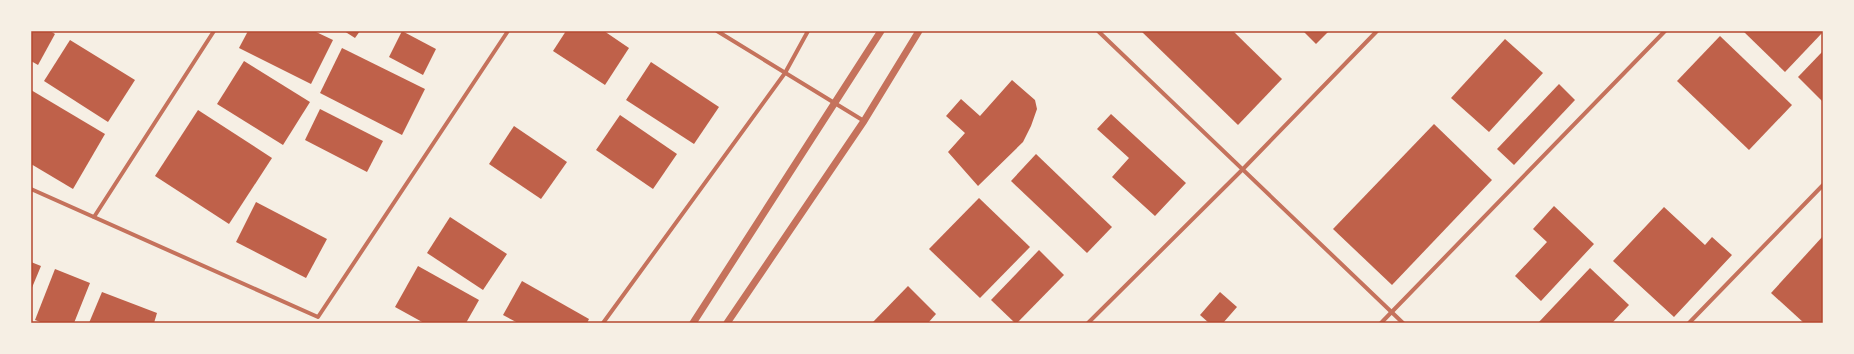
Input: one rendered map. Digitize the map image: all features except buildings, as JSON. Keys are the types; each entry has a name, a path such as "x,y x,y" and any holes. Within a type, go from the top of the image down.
{"street":[{"path":"94,217 214,31"},
{"path":"31,189 318,318 508,31"},
{"path":"716,31 864,121"},
{"path":"603,323 784,73 808,31"},
{"path":"692,323 882,31"},
{"path":"727,323 864,121 919,31"},
{"path":"1098,31 1404,323"},
{"path":"1088,323 1243,170 1377,31"},
{"path":"1381,323 1665,31"},
{"path":"1689,323 1823,185"}]}
